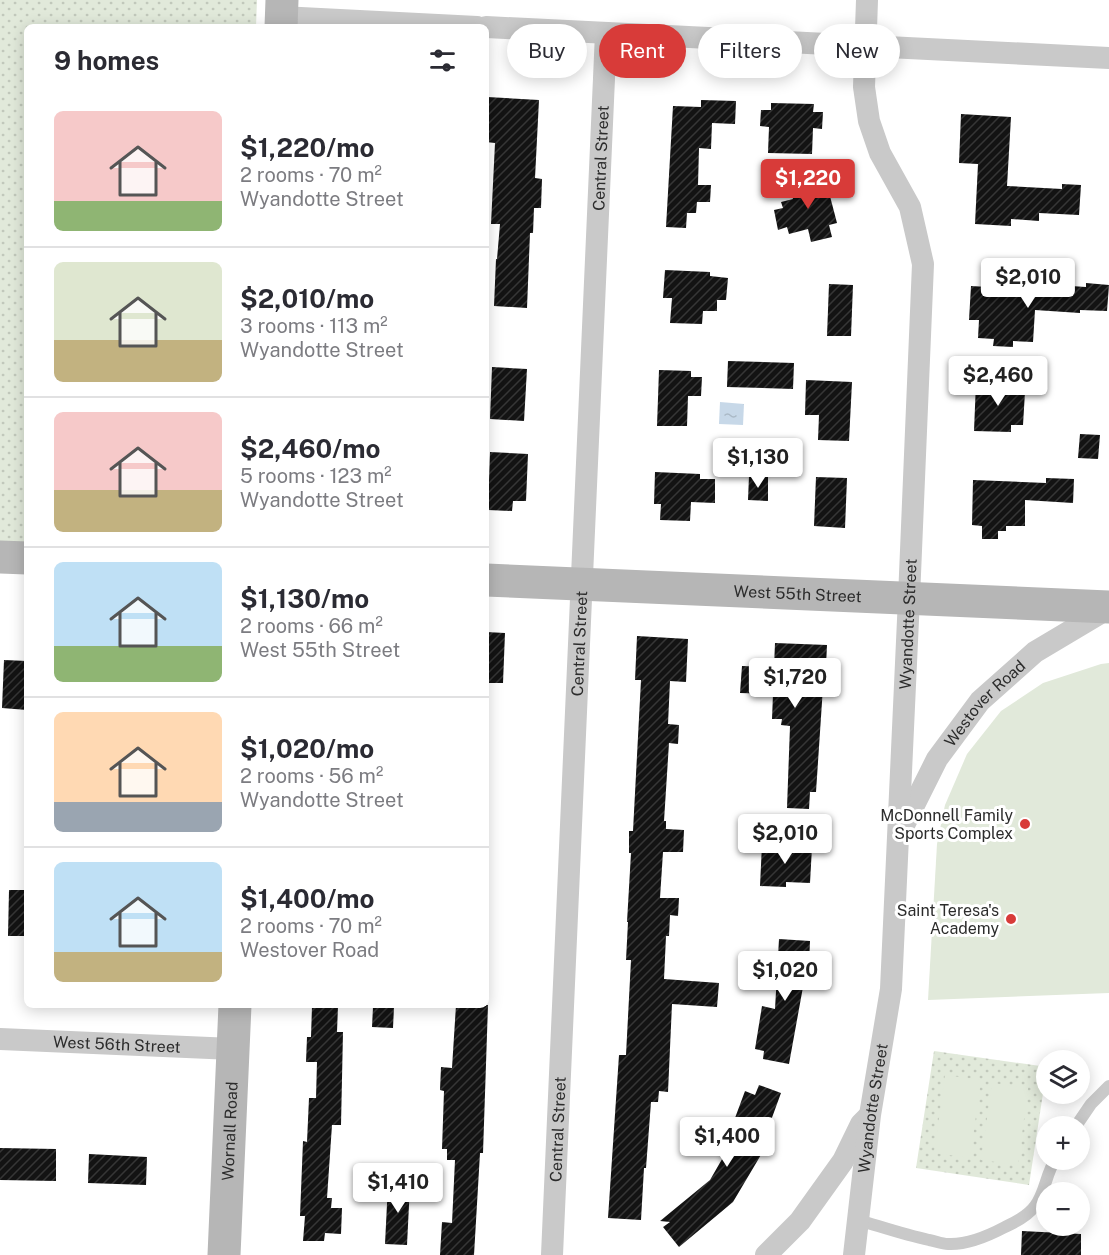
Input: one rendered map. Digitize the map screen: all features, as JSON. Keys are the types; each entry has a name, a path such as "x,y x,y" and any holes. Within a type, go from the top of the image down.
{"main road":[{"path":"0,557 24,558"},
{"name":"West 55th Street","path":"489,580 1109,607"},
{"name":"Wornall Road","path":"224,1255 235,1008"}],"street":[{"name":"Wyandotte Street","path":"866,24 867,0"},
{"path":"281,15 428,24"},
{"path":"489,27 599,33"},
{"path":"686,37 814,43"},
{"path":"900,48 1109,57"},
{"name":"Central Street","path":"552,1255 604,78"},
{"name":"Wyandotte Street","path":"854,1255 870,1115 891,989 923,264 910,207 880,153 869,121 864,78"},
{"name":"Westover Road","path":"898,837 937,759 980,701 1035,652 1109,607"},
{"name":"West 56th Street","path":"0,1039 233,1049"},
{"path":"766,1255 800,1221 843,1161 861,1124 870,1115"}],"lane":[{"path":"1083,1116 1109,1086"},
{"path":"858,1220 947,1244 974,1240 992,1234 1028,1214 1039,1201 1049,1170"}],"green space":[{"path":"0,0 257,0 256,24 24,24 24,545 0,544"},
{"name":"McDonnell Family Sports Complex","path":"1109,663 1109,993 928,1000 937,844 945,805 967,754 1001,711 1043,683"},
{"path":"934,1051 1036,1065 1036,1104 1041,1104 1040,1116 1036,1116 1036,1139 1029,1185 916,1168"},
{"path":"945,1075 981,1080 970,1158 934,1153"},
{"path":"992,1083 1028,1088 1018,1165 981,1160"}],"water":[{"path":"720,402 744,404 743,425 719,424"}],"building":[{"path":"489,97 539,100 535,178 542,179 541,208 534,208 533,233 530,233 527,308 494,306 500,224 491,224 495,143 489,142"},
{"path":"701,100 736,101 735,124 712,123 711,149 699,148 698,185 711,185 710,202 697,202 696,213 687,213 686,228 666,227 673,106 701,107"},
{"path":"771,103 814,104 813,112 823,112 822,129 813,128 812,154 768,153 769,127 760,126 761,110 771,110"},
{"path":"961,114 1011,117 1007,186 1062,189 1062,184 1081,185 1079,215 1039,213 1039,221 1011,219 1011,226 975,224 978,164 959,163"},
{"path":"825,177 837,223 829,225 832,237 811,242 808,229 789,234 787,227 778,230 774,210 783,208 781,202 793,199 789,186"},
{"path":"665,270 710,272 710,276 728,278 726,300 717,300 717,311 703,311 702,324 670,323 672,298 663,298"},
{"path":"1086,283 1109,285 1107,311 1080,310 1080,313 1035,310 1033,342 1013,341 1013,347 993,346 994,339 978,338 979,320 969,320 971,286 1056,291 1056,285 1086,287"},
{"path":"829,284 853,285 851,336 827,336"},
{"path":"728,361 794,363 793,389 727,387"},
{"path":"492,367 527,369 524,421 490,419"},
{"path":"659,370 691,371 691,377 702,377 701,396 688,396 687,426 657,426"},
{"path":"806,380 852,382 849,441 818,440 819,415 805,415"},
{"path":"976,382 1014,384 1013,392 1025,392 1023,425 1011,425 1011,432 974,431"},
{"path":"1080,434 1100,435 1098,459 1078,458"},
{"path":"490,452 528,454 526,501 513,501 512,511 489,510"},
{"path":"655,472 700,474 700,479 715,479 715,503 691,502 690,521 660,520 661,504 654,504"},
{"path":"749,476 768,477 768,501 748,500"},
{"path":"816,477 847,478 845,528 814,526"},
{"path":"1046,478 1074,479 1073,503 1025,500 1025,526 1006,526 1006,531 998,531 998,539 982,539 982,526 972,525 973,480 1046,483"},
{"path":"489,632 505,633 503,683 489,683"},
{"path":"637,636 688,639 686,682 670,681 668,724 679,725 678,744 669,743 664,821 666,821 666,829 684,830 683,852 663,852 660,898 679,898 678,916 670,915 669,936 666,936 664,979 719,983 717,1007 672,1004 668,1092 659,1091 658,1102 651,1102 641,1220 608,1218 619,1055 626,1055 631,960 626,960 631,853 629,853 629,831 633,831 641,680 635,680"},
{"path":"775,643 827,645 816,792 810,792 809,809 787,808 790,726 781,725 782,719 772,719 773,694 740,693 742,666 774,667"},
{"path":"4,660 24,661 24,710 2,708"},
{"path":"762,844 812,847 810,883 786,882 786,887 760,886"},
{"path":"9,890 24,890 24,936 8,936"},
{"path":"779,939 810,941 808,987 803,987 789,1064 763,1059 764,1051 755,1049 762,1006 775,1009"},
{"path":"312,1008 338,1008 337,1032 343,1032 341,1125 332,1125 327,1198 332,1198 331,1208 342,1208 341,1234 325,1233 324,1241 303,1241 305,1216 300,1216 303,1141 307,1142 309,1098 316,1098 317,1062 306,1062 307,1037 311,1037"},
{"path":"373,1008 394,1008 393,1028 372,1027"},
{"path":"456,1008 488,1008 483,1153 480,1153 474,1255 440,1255 442,1222 452,1223 455,1160 447,1160 447,1149 442,1149 444,1091 440,1090 441,1067 452,1068"},
{"path":"759,1085 781,1093 762,1145 765,1148 733,1202 679,1247 663,1227 670,1222 660,1221 710,1180 744,1121 735,1118 745,1091 755,1095"},
{"path":"0,1148 56,1149 56,1181 0,1180"},
{"path":"89,1154 147,1157 146,1185 88,1183"},
{"path":"388,1184 410,1185 407,1245 385,1244"},
{"path":"1022,1231 1036,1232 1036,1236 1081,1236 1081,1255 1021,1255"}],"place":[{"name":"McDonnell Family Sports Complex","path":"1025,824"},
{"name":"Saint Teresa's Academy","path":"1011,919"}]}
